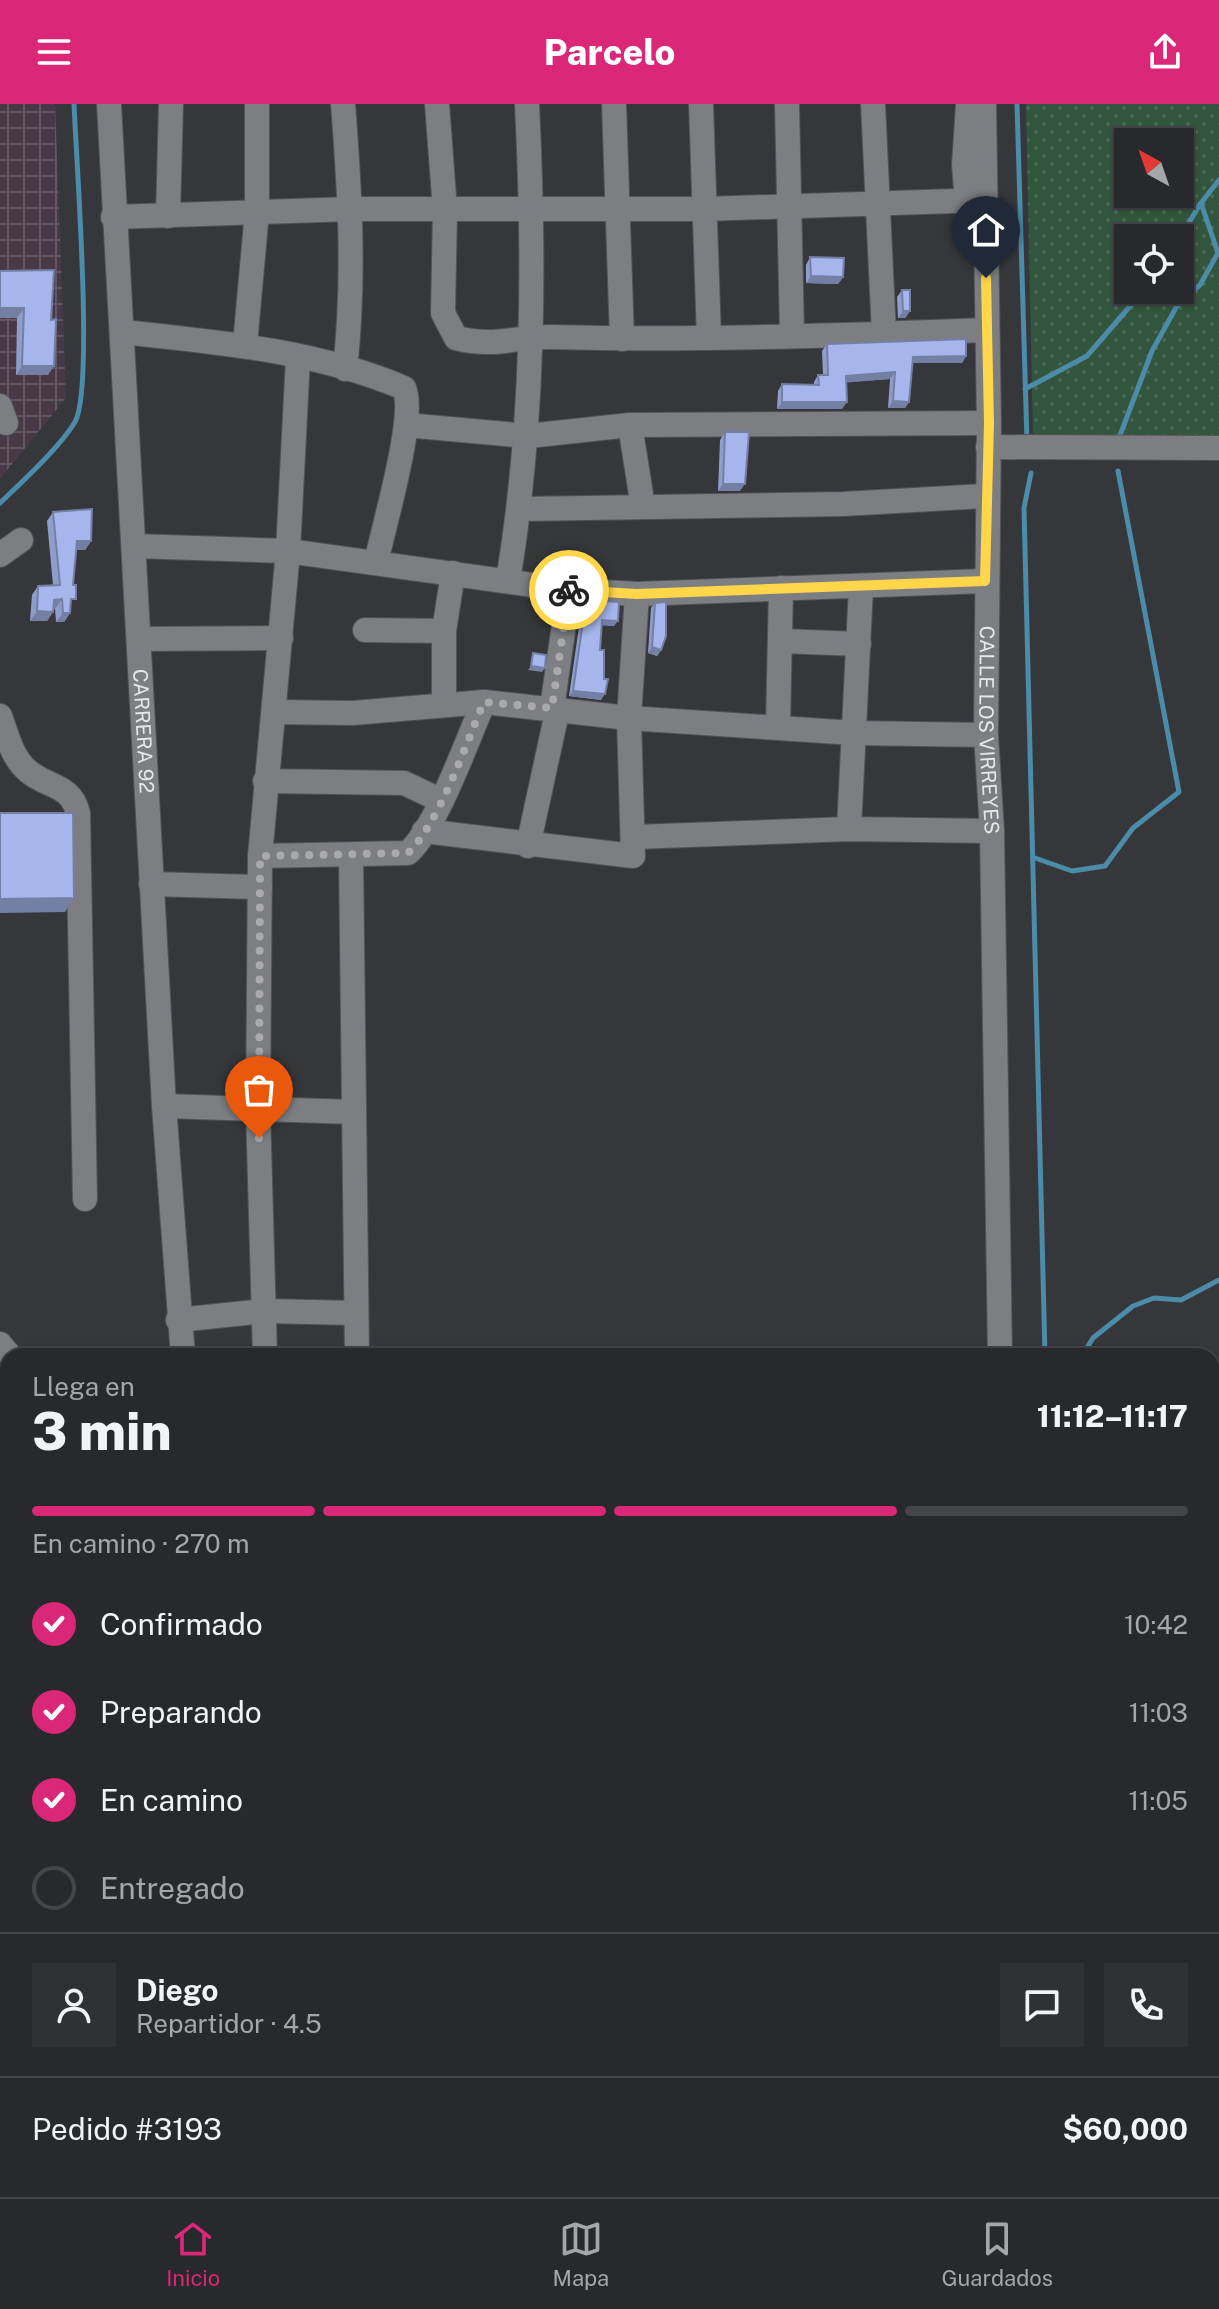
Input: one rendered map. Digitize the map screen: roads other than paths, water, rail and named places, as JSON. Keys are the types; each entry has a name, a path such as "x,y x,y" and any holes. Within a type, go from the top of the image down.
{"street":[{"name":"CARRERA 92","path":"109,104 164,1106 182,1348"},
{"path":"168,216 171,104"},
{"path":"245,344 257,212 257,104"},
{"path":"343,104 352,209 352,300 345,369"},
{"path":"437,104 445,210 443,313 456,338 482,344 504,344 530,337 709,338 987,330"},
{"path":"508,581 528,436 532,210 527,104"},
{"path":"614,104 615,210 622,339"},
{"path":"701,104 709,338"},
{"path":"787,104 792,334"},
{"path":"873,104 884,334"},
{"path":"968,104 975,141"},
{"name":"CALLE LOS VIRREYES","path":"984,104 975,141 976,201 987,330 986,735 992,831 1000,1348"},
{"path":"113,217 352,209 704,209 876,201 976,201"},
{"path":"122,332 245,344 292,353 298,358 404,388 408,396 406,425 376,563"},
{"path":"265,1348 258,1110 260,856 288,551 298,358"},
{"path":"406,425 528,436 630,425 988,435 1219,448"},
{"path":"630,425 643,507"},
{"path":"520,509 843,504 985,496"},
{"path":"0,555 21,540"},
{"path":"134,546 288,551 569,590 637,594 985,581"},
{"path":"444,704 444,631 453,573"},
{"path":"849,829 861,587"},
{"path":"778,725 781,588"},
{"path":"528,846 555,708 569,590"},
{"path":"424,831 528,846 633,856 629,718 637,594"},
{"path":"365,630 444,631"},
{"path":"139,639 281,638"},
{"path":"781,641 859,644"},
{"path":"274,712 353,713 484,702 629,718 778,725 854,733 986,735"},
{"path":"260,856 408,853 440,800 484,702"},
{"path":"0,716 20,762 30,773 64,789 75,799 78,813 85,1199"},
{"path":"265,781 404,783 440,800"},
{"path":"634,837 849,829 992,831"},
{"path":"351,856 357,1348"},
{"path":"151,884 260,887"},
{"path":"164,1106 354,1112"},
{"path":"178,1320 265,1311 356,1313"}],"waterway":[{"path":"0,503 60,443 75,422 80,401 84,321 74,104"},
{"path":"1017,104 1027,442"},
{"path":"1119,438 1152,351 1178,304 1200,285 1218,253 1201,203 1219,180"},
{"path":"1188,224 1200,204"},
{"path":"1025,389 1087,356 1132,304"},
{"path":"1035,858 1072,871 1105,866 1133,828 1179,792 1118,471"},
{"path":"1031,473 1024,508 1045,1348"},
{"path":"1087,1348 1093,1338 1133,1306 1154,1298 1181,1300 1219,1280"}]}
